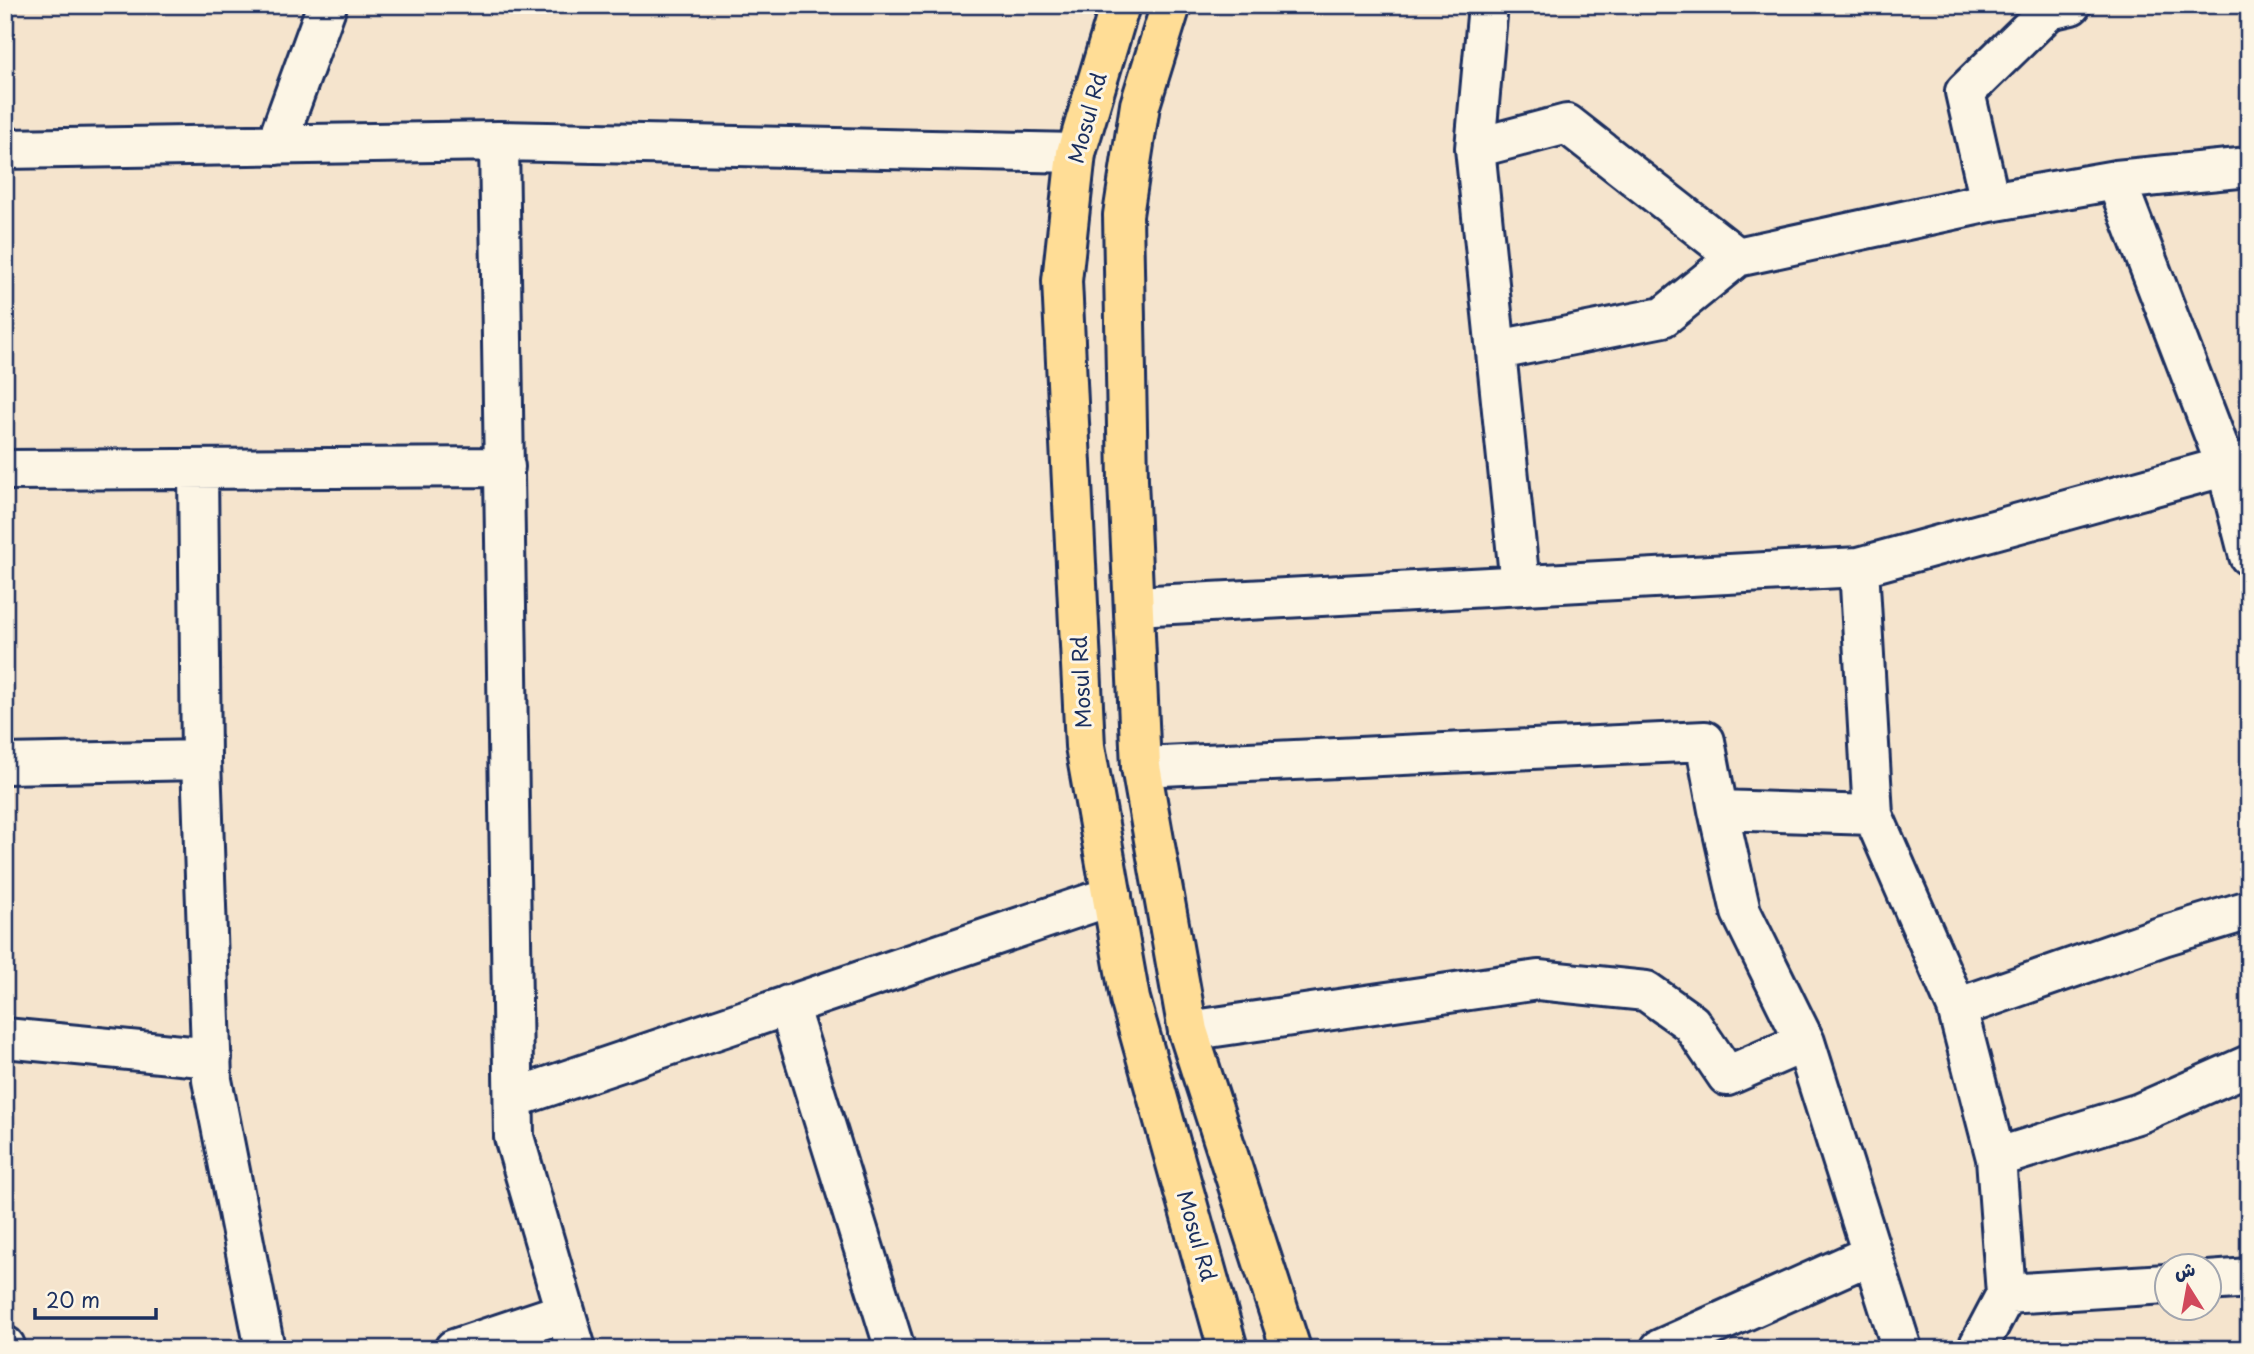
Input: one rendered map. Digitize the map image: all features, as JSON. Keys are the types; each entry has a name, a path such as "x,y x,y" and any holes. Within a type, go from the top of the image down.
{"main road":[{"name":"Mosul Rd","path":"1120,5 1076,153 1062,281 1085,746 1130,999 1228,1349"},
{"path":"1171,5 1140,105 1123,215 1128,480 1141,767 1188,1031 1291,1349"},
{"path":"1070,480 1128,480"}],"street":[{"path":"276,145 327,5"},
{"path":"1488,5 1475,148 1498,350 1520,585"},
{"path":"1990,202 1965,92 2049,10 2071,5"},
{"path":"1475,148 1567,124 1737,257"},
{"path":"499,141 514,1138 576,1349"},
{"path":"5,149 499,141 1076,153"},
{"path":"1498,350 1663,317 1737,257 1990,202 2116,180 2249,167"},
{"path":"2116,180 2237,463 2249,556"},
{"path":"1135,606 1859,567 2237,463"},
{"path":"5,470 505,467"},
{"path":"198,470 201,760 212,1080 265,1349"},
{"path":"1859,567 1873,815 1957,1008 1996,1158 2006,1294 1977,1349"},
{"path":"1141,767 1705,741 1741,912 1805,1042 1870,1255 1902,1349"},
{"path":"5,764 201,760"},
{"path":"1718,810 1873,815"},
{"path":"514,1098 1112,895"},
{"path":"1957,1008 2163,936 2249,910"},
{"path":"1188,1031 1538,980 1646,991 1690,1023 1727,1076 1805,1042"},
{"path":"788,1005 895,1349"},
{"path":"5,1038 212,1058"},
{"path":"1996,1158 2140,1113 2249,1065"},
{"path":"1660,1349 1870,1255"},
{"path":"2222,1280 2249,1278"},
{"path":"2006,1294 2152,1285"},
{"path":"454,1349 565,1312"}]}
